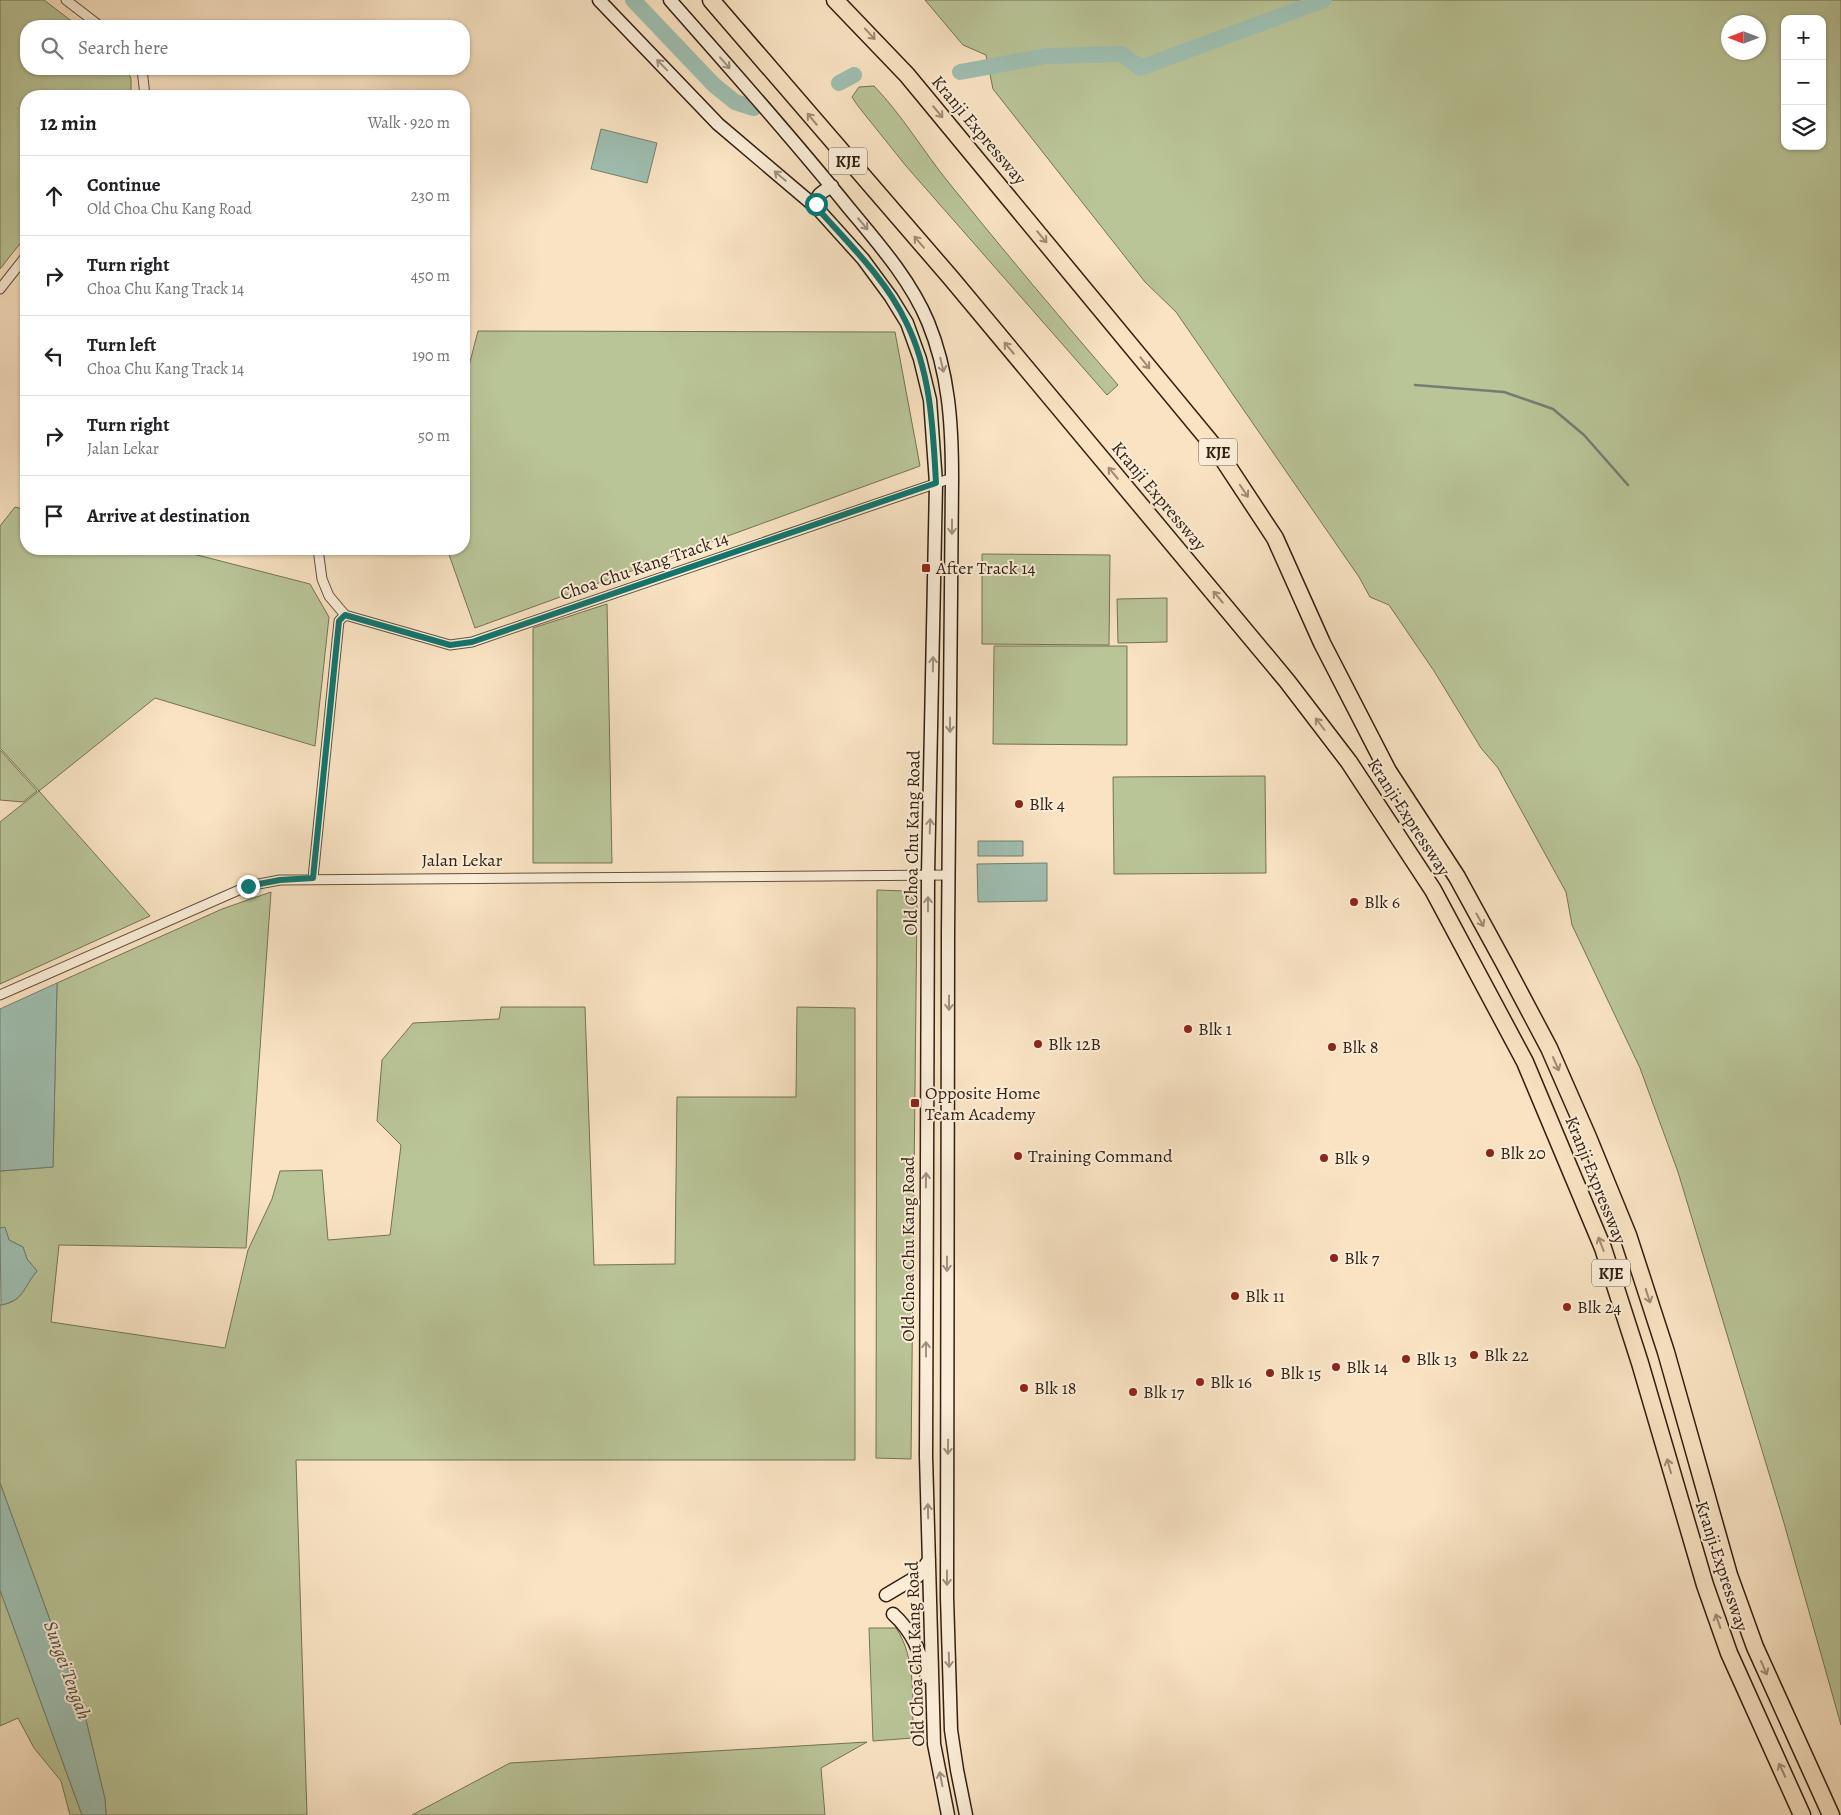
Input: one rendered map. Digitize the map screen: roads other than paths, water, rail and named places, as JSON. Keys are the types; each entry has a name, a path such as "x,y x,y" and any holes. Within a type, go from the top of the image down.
{"highway":[{"name":"Kranji Expressway","path":"712,0 951,278 1281,673 1349,762 1433,890 1525,1062 1603,1248 1640,1363 1705,1585 1729,1653 1802,1815"},
{"name":"Kranji Expressway","path":"835,0 907,75 1217,450 1275,538 1322,643 1388,771 1457,877 1504,963 1549,1048 1588,1137 1628,1235 1658,1325 1729,1575 1754,1647 1831,1815"}],"main road":[{"name":"Old Choa Chu Kang Road","path":"599,0 718,124 817,208 874,273 907,323 920,358 930,400 936,483 928,875 925,1229 929,1560 931,1689 934,1744 948,1815"},
{"name":"Old Choa Chu Kang Road","path":"670,0 832,186 891,261 927,321 941,358 950,406 952,478 947,1216 947,1612 952,1730 956,1770 966,1815"},
{"path":"817,208 817,197 832,186"},
{"path":"925,1229 936,1227 947,1216"},
{"path":"886,1595 918,1576 929,1560"},
{"path":"893,1614 906,1626 918,1646 931,1689"}],"street":[{"path":"66,0 92,20"},
{"path":"143,75 144,90"},
{"path":"0,289 20,264"},
{"name":"Choa Chu Kang Track 14","path":"345,615 450,645 472,642 952,478"},
{"path":"313,878 339,621 345,615 329,596 322,579 319,555"},
{"name":"Jalan Lekar","path":"0,995 248,886 280,880 313,878 949,875"}],"water":[{"path":"601,129 657,143 647,183 591,169"},
{"path":"978,841 1023,841 1023,856 978,856"},
{"path":"1047,863 1047,901 978,902 977,864"},
{"path":"57,983 53,1167 0,1171 0,1009"},
{"path":"5,1227 9,1240 23,1247 27,1259 37,1271 23,1292 15,1300 1,1305 0,1228"},
{"name":"Sungei Tengah","path":"0,1483 85,1716 105,1799 106,1815 82,1815 0,1590"}],"waterway":[{"path":"633,0 714,85 735,102 754,108"},
{"path":"960,72 1047,56 1122,54 1140,68 1324,0"},
{"path":"839,83 854,75"},
{"path":"1415,385 1504,392 1553,409 1584,435 1628,485"}],"place":[{"name":"After Track 14","path":"926,568"},
{"name":"Blk 4","path":"1019,804"},
{"name":"Blk 6","path":"1354,902"},
{"name":"Blk 1","path":"1188,1029"},
{"name":"Blk 12B","path":"1038,1044"},
{"name":"Blk 8","path":"1332,1047"},
{"name":"Opposite Home Team Academy","path":"915,1103"},
{"name":"Blk 20","path":"1490,1153"},
{"name":"Training Command","path":"1018,1156"},
{"name":"Blk 9","path":"1324,1158"},
{"name":"Blk 7","path":"1334,1258"},
{"name":"Blk 11","path":"1235,1296"},
{"name":"Blk 24","path":"1567,1307"},
{"name":"Blk 22","path":"1474,1355"},
{"name":"Blk 13","path":"1406,1359"},
{"name":"Blk 14","path":"1336,1367"},
{"name":"Blk 15","path":"1270,1373"},
{"name":"Blk 16","path":"1200,1382"},
{"name":"Blk 18","path":"1024,1388"},
{"name":"Blk 17","path":"1133,1392"}]}
